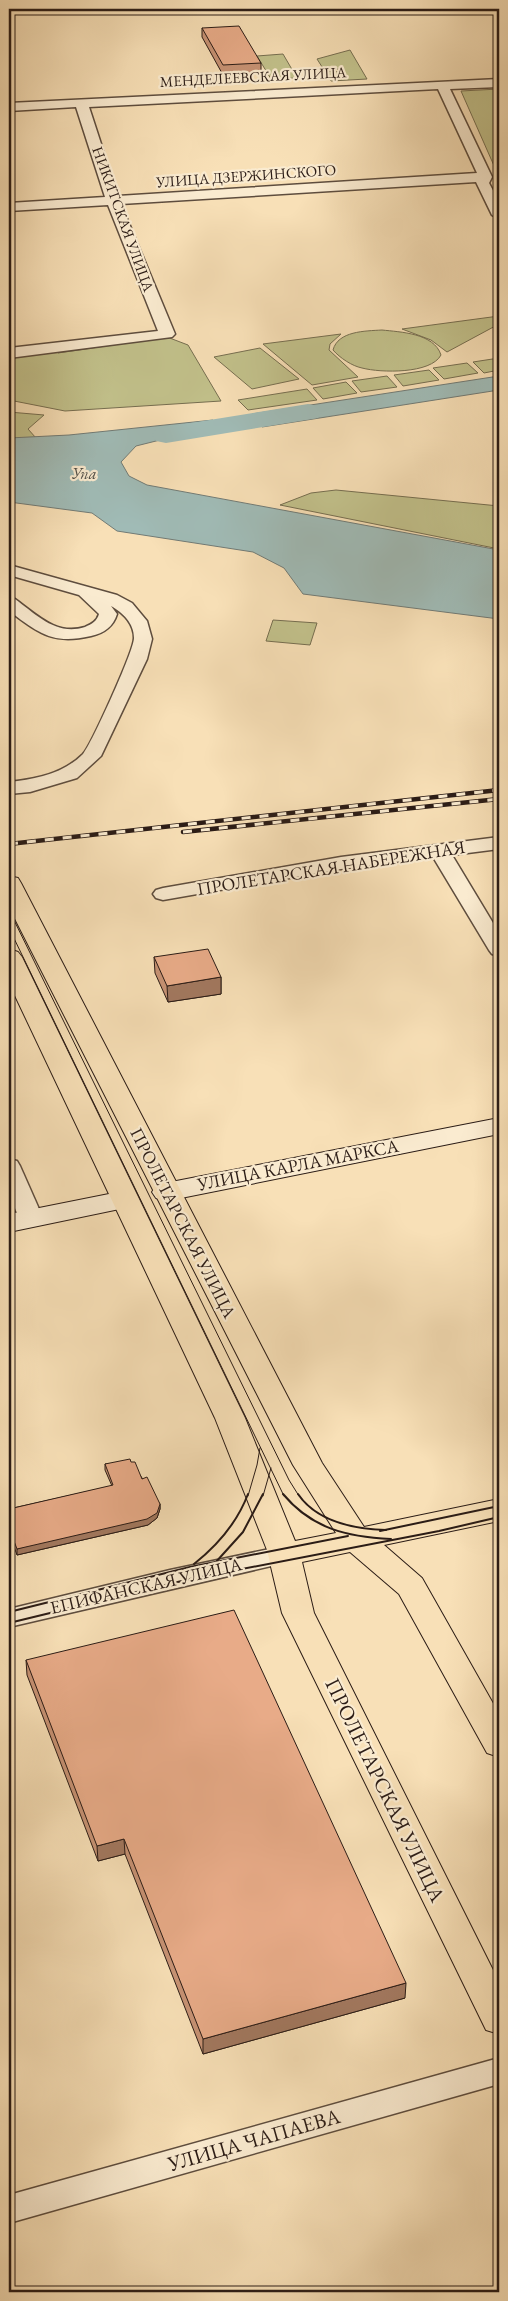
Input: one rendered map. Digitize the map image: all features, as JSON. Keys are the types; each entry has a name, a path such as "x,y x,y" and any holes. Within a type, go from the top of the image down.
{"main road":[{"name":"ПРОЛЕТАРСКАЯ УЛИЦА","path":"13,892 308,1466 358,1540 411,1586 499,1744"},
{"name":"ПРОЛЕТАРСКАЯ УЛИЦА","path":"9,957 230,1418 284,1555 298,1613 499,2019"},
{"name":"УЛИЦА КАРЛА МАРКСА","path":"124,1200 166,1192"},
{"path":"284,1555 499,1510"}],"street":[{"name":"МЕНДЕЛЕЕВСКАЯ УЛИЦА","path":"9,107 499,82"},
{"path":"442,85 485,177 482,183 499,215"},
{"name":"НИКИТСКАЯ УЛИЦА","path":"9,353 167,334 114,200 81,102"},
{"name":"УЛИЦА ДЗЕРЖИНСКОГО","path":"9,208 485,177"},
{"path":"9,570 110,599 126,607 141,625 143,639 138,659 92,756 70,774 30,786 9,788"},
{"path":"9,603 36,625 49,632 63,635 80,634 98,628 106,622 108,614 101,605 84,592"},
{"name":"ПРОЛЕТАРСКАЯ НАБЕРЕЖНАЯ","path":"163,894 341,863 499,843"},
{"path":"439,850 499,950"},
{"name":"УЛИЦА КАРЛА МАРКСА","path":"166,1192 499,1126"},
{"path":"9,1166 20,1220"},
{"name":"УЛИЦА КАРЛА МАРКСА","path":"20,1220 124,1200"},
{"name":"ЕПИФАНСКАЯ УЛИЦА","path":"9,1618 186,1575 284,1555"},
{"name":"УЛИЦА ЧАПАЕВА","path":"9,2208 499,2071"}],"shaded area":[{"path":"350,50 367,79 331,81 326,71 340,72 339,69 324,70 317,59"},
{"path":"283,54 297,78 271,79 257,56"},
{"path":"499,89 499,177 461,91"},
{"path":"499,316 499,324 447,352 431,340 402,329"},
{"path":"382,330 407,333 424,338 437,348 441,355 436,361 417,369 381,371 354,365 343,359 333,350 340,339 353,333"},
{"path":"341,334 330,344 329,350 358,377 312,385 263,344"},
{"path":"167,337 188,345 221,401 65,411 9,400 9,353 55,349 58,353"},
{"path":"260,348 299,379 252,389 214,357"},
{"path":"499,358 499,370 484,373 473,362"},
{"path":"467,363 478,373 444,379 433,368"},
{"path":"429,370 439,380 403,386 394,375"},
{"path":"387,376 397,387 361,392 352,381"},
{"path":"346,382 357,393 323,399 313,388"},
{"path":"307,389 317,400 248,410 238,400"},
{"path":"9,412 44,415 28,429 36,438 9,439"},
{"path":"336,490 499,506 499,549 280,505 311,493"},
{"path":"273,620 317,623 310,645 266,641"}],"water":[{"path":"499,376 499,390 262,427 252,414"},
{"name":"Упа","path":"213,420 221,430 172,437 136,446 121,462 129,476 147,485 499,550 499,619 303,594 284,568 253,552 117,531 92,513 9,502 9,438 69,435"}],"building":[{"path":"239,26 261,63 223,65 202,28"},
{"path":"208,949 221,977 167,986 154,957"},
{"path":"130,1459 131,1462 135,1462 142,1479 147,1477 160,1504 157,1513 147,1519 17,1549 9,1528 9,1509 113,1485 105,1464"},
{"path":"234,1610 406,1983 203,2039 124,1839 97,1846 26,1660"}],"waterway":[{"name":"Упа","path":"166,435 308,412"}],"tram line":[{"path":"9,910 289,1480 299,1496"},
{"path":"9,928 271,1469"},
{"path":"248,1496 260,1448"},
{"path":"263,1496 271,1469"},
{"path":"271,1469 283,1494"},
{"path":"194,1564 226,1533 244,1505 248,1494"},
{"path":"216,1562 243,1532 263,1494"},
{"path":"283,1494 306,1516 332,1529 360,1536 391,1539"},
{"path":"298,1494 315,1511 338,1522 350,1526 385,1530"},
{"path":"385,1530 499,1506"},
{"path":"9,1623 190,1579 439,1531 499,1517"},
{"path":"380,1531 385,1530"},
{"path":"216,1562 348,1536"},
{"path":"9,1612 216,1562"}],"railway":[{"path":"9,844 499,790"},
{"path":"183,832 499,799"}]}
